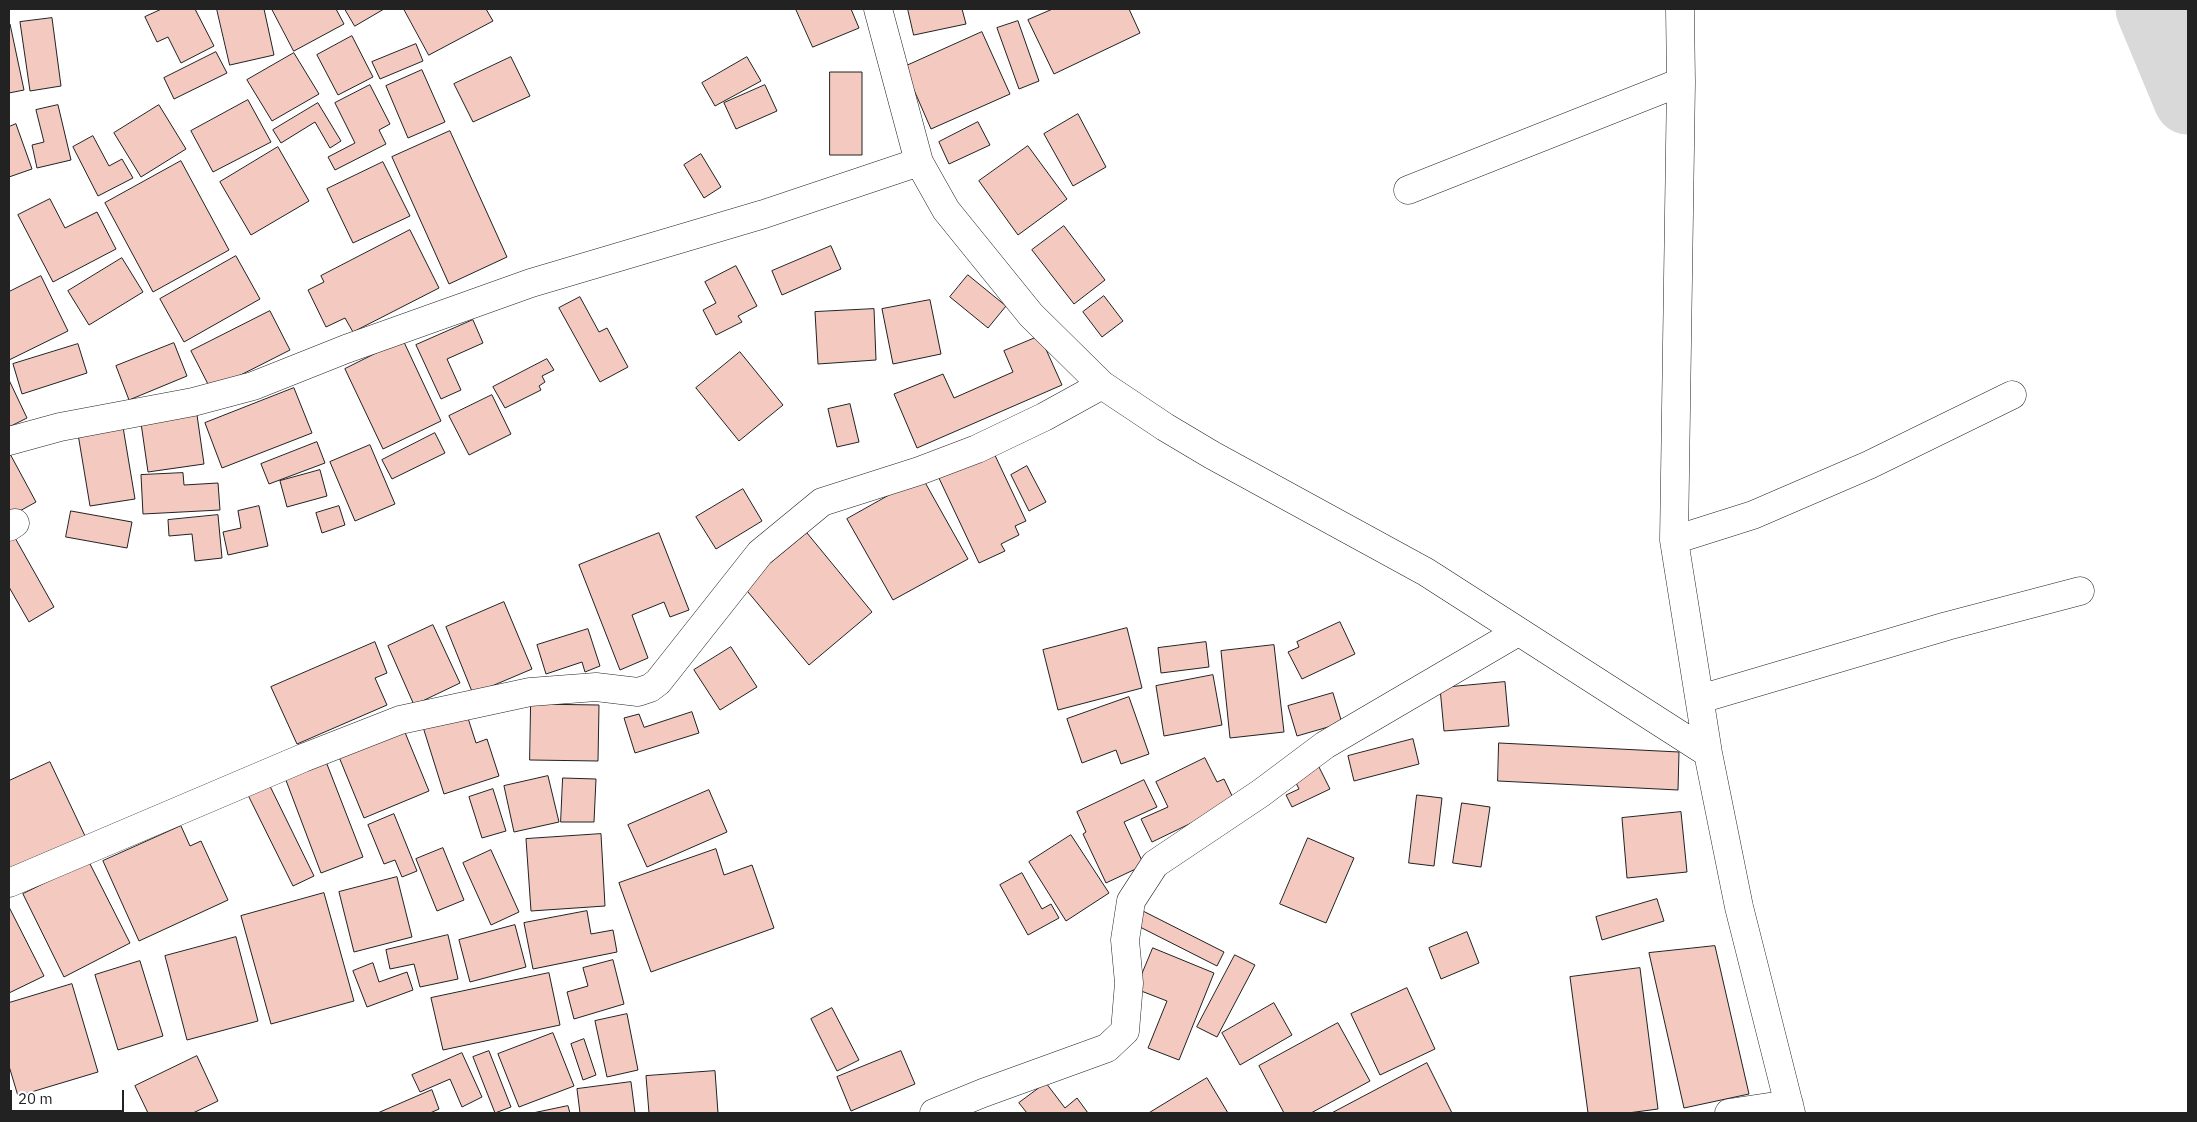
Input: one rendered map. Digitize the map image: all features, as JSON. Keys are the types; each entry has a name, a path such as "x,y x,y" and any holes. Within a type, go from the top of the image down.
{"street":[{"path":"878,9 919,162 946,210 1031,314 1102,385 1165,427 1212,455 1426,572 1708,753"},
{"path":"1680,9 1681,82 1674,540 1708,753 1739,907 1790,1108 1729,1113"},
{"path":"1408,190 1681,82"},
{"path":"9,441 60,427 184,404 253,386 346,349 531,283 764,214 919,162"},
{"path":"9,883 303,758 400,720 530,692 596,687 638,692 650,688 658,682 760,553 822,502 919,471 978,449 1044,417 1102,385"},
{"path":"1674,540 1753,514 1869,465 2012,395"},
{"path":"1700,699 1947,626 2080,591"},
{"path":"934,1113 1107,1048 1124,1031 1129,983 1125,940 1131,901 1155,864 1260,793 1325,745 1518,632"}],"building":[{"path":"162,9 195,9 214,46 181,63 168,37 157,42 145,17"},
{"path":"217,9 264,9 274,55 230,65"},
{"path":"272,9 336,9 344,24 294,51"},
{"path":"345,9 384,9 355,26"},
{"path":"404,9 486,9 493,21 429,55"},
{"path":"796,9 851,9 859,28 813,47"},
{"path":"908,9 962,9 966,24 914,35"},
{"path":"1053,9 1129,9 1140,33 1054,74 1028,20"},
{"path":"52,18 61,86 30,91 20,22"},
{"path":"1018,21 1039,81 1019,89 997,28"},
{"path":"9,24 24,90 9,93"},
{"path":"982,32 1010,94 931,129 904,67"},
{"path":"352,36 373,77 338,95 317,55"},
{"path":"416,44 423,61 380,79 372,62"},
{"path":"216,52 227,73 174,99 164,78"},
{"path":"294,53 319,94 272,121 247,80"},
{"path":"511,57 530,96 473,122 454,84"},
{"path":"747,57 761,81 715,106 702,83"},
{"path":"422,70 445,122 408,138 386,86"},
{"path":"830,72 862,72 862,155 830,155"},
{"path":"370,85 390,124 379,130 386,144 335,170 328,157 355,143 335,103"},
{"path":"765,85 777,111 736,129 724,103"},
{"path":"248,100 271,142 213,172 191,131"},
{"path":"318,103 341,141 330,148 315,122 281,143 273,130"},
{"path":"58,105 71,160 37,168 32,145 44,142 36,110"},
{"path":"159,105 186,149 141,177 114,133"},
{"path":"1078,114 1106,167 1073,186 1044,134"},
{"path":"978,122 990,145 949,164 939,142"},
{"path":"16,124 32,169 9,177 9,127"},
{"path":"450,131 507,257 449,284 392,157"},
{"path":"93,136 109,166 122,159 133,178 98,196 73,147"},
{"path":"1028,146 1067,199 1018,235 979,181"},
{"path":"278,147 309,201 251,235 220,182"},
{"path":"701,154 721,187 704,198 684,165"},
{"path":"181,161 229,250 153,292 105,203"},
{"path":"383,162 410,216 353,243 327,189"},
{"path":"50,199 65,228 97,212 116,249 53,282 18,215"},
{"path":"1064,226 1105,280 1074,304 1032,250"},
{"path":"410,230 439,288 353,332 345,318 326,327 308,290 324,282 321,276"},
{"path":"831,246 841,269 782,295 772,271"},
{"path":"236,256 260,299 184,342 160,299"},
{"path":"122,258 143,292 89,325 68,291"},
{"path":"736,266 757,306 738,316 742,322 716,335 703,310 716,303 705,282"},
{"path":"968,275 1006,306 988,328 950,297"},
{"path":"41,276 68,331 9,360 9,292"},
{"path":"1104,296 1123,321 1102,337 1083,312"},
{"path":"580,297 599,332 607,328 628,367 600,382 559,308"},
{"path":"930,300 941,354 893,364 882,309"},
{"path":"874,309 876,360 818,364 815,312"},
{"path":"270,311 290,350 211,390 191,351"},
{"path":"473,320 483,343 447,359 461,390 441,399 416,345"},
{"path":"1040,336 1062,385 917,448 894,394 943,374 954,398 1013,372 1004,351"},
{"path":"403,340 441,421 383,449 345,369"},
{"path":"174,343 187,376 129,400 116,366"},
{"path":"78,344 87,373 22,394 13,364"},
{"path":"740,352 783,405 739,441 696,388"},
{"path":"547,359 554,370 542,376 545,382 539,386 541,390 505,408 493,387"},
{"path":"9,380 27,418 9,427"},
{"path":"294,388 312,433 222,468 205,423"},
{"path":"492,395 511,434 469,455 449,416"},
{"path":"850,404 859,442 837,447 828,409"},
{"path":"197,415 204,464 148,472 141,423"},
{"path":"123,427 135,499 90,506 78,434"},
{"path":"435,433 445,453 392,479 382,460"},
{"path":"317,442 325,463 269,484 261,464"},
{"path":"370,445 395,504 355,521 330,462"},
{"path":"992,449 1026,521 1015,526 1019,535 1001,544 1005,551 979,563 937,474"},
{"path":"9,452 36,502 9,517"},
{"path":"1027,466 1046,502 1029,511 1011,475"},
{"path":"320,470 327,496 287,507 280,481"},
{"path":"183,473 184,485 218,483 220,510 143,514 141,475"},
{"path":"922,477 968,559 893,600 847,519"},
{"path":"743,489 762,521 716,549 696,517"},
{"path":"259,506 268,546 228,555 223,532 241,528 238,511"},
{"path":"339,506 345,525 322,533 316,513"},
{"path":"71,511 132,522 127,548 66,537"},
{"path":"218,515 222,558 195,561 192,534 169,536 168,520"},
{"path":"659,533 689,610 670,617 664,602 632,615 648,658 620,670 579,565"},
{"path":"807,533 872,612 809,665 743,586"},
{"path":"14,536 54,607 29,622 9,587 9,540"},
{"path":"504,602 532,669 473,694 446,627"},
{"path":"1340,622 1355,654 1302,679 1288,652 1299,647 1297,642"},
{"path":"433,625 460,683 414,705 388,646"},
{"path":"1127,628 1142,688 1058,710 1043,650"},
{"path":"588,629 600,666 585,672 582,662 546,674 537,645"},
{"path":"375,642 387,673 375,678 387,705 297,744 271,687"},
{"path":"1206,642 1209,667 1161,673 1158,648"},
{"path":"1274,645 1284,732 1230,738 1221,651"},
{"path":"731,647 757,687 720,710 694,670"},
{"path":"1213,675 1222,725 1164,736 1156,686"},
{"path":"1505,682 1509,726 1444,731 1440,688"},
{"path":"1333,693 1342,723 1297,736 1288,706"},
{"path":"1129,697 1149,754 1121,764 1116,750 1082,763 1067,719"},
{"path":"531,704 599,705 598,761 530,760"},
{"path":"466,712 476,743 487,739 499,776 444,794 423,727"},
{"path":"692,712 699,733 635,753 624,718 639,714 644,727"},
{"path":"404,730 429,791 364,818 339,757"},
{"path":"1413,739 1419,764 1354,781 1348,756"},
{"path":"1499,743 1679,752 1678,790 1498,781"},
{"path":"1205,758 1217,782 1224,779 1235,802 1152,842 1141,819 1168,807 1156,782"},
{"path":"325,759 363,857 321,873 284,775"},
{"path":"50,762 86,838 9,875 9,781"},
{"path":"1317,763 1330,789 1292,807 1286,795 1299,789 1292,775"},
{"path":"548,776 559,822 514,832 504,786"},
{"path":"563,778 596,779 594,822 561,822"},
{"path":"267,780 314,876 293,886 246,791"},
{"path":"1144,780 1157,807 1124,822 1144,865 1106,883 1083,834 1086,832 1077,812"},
{"path":"493,789 506,831 482,838 469,797"},
{"path":"709,790 727,832 647,867 628,825"},
{"path":"1417,795 1442,798 1434,866 1409,863"},
{"path":"1462,803 1490,807 1481,867 1453,863"},
{"path":"1681,812 1687,872 1627,878 1622,818"},
{"path":"394,814 417,871 402,877 395,860 384,864 368,825"},
{"path":"181,826 190,846 201,841 228,900 139,941 103,861"},
{"path":"601,834 605,906 531,911 526,839"},
{"path":"1071,835 1109,893 1066,921 1029,862"},
{"path":"1308,838 1354,858 1326,923 1280,904"},
{"path":"443,848 464,900 437,911 416,859"},
{"path":"716,849 724,875 752,865 774,928 651,972 619,883"},
{"path":"491,850 519,912 491,925 463,863"},
{"path":"89,862 130,943 64,977 23,894"},
{"path":"1022,873 1042,909 1051,904 1059,918 1028,935 1000,885"},
{"path":"397,877 412,937 354,952 339,892"},
{"path":"324,893 354,1001 271,1024 241,916"},
{"path":"1657,899 1664,921 1602,940 1596,917"},
{"path":"9,907 44,976 9,993"},
{"path":"1141,910 1224,952 1217,966 1134,924"},
{"path":"587,911 591,934 613,930 617,952 533,969 524,923"},
{"path":"515,925 526,967 470,982 459,940"},
{"path":"1467,932 1479,963 1441,979 1429,948"},
{"path":"448,935 458,979 420,987 414,964 390,969 386,950"},
{"path":"236,937 258,1021 187,1040 165,956"},
{"path":"1715,946 1749,1094 1684,1108 1649,953"},
{"path":"1153,948 1214,973 1179,1060 1148,1048 1167,1001 1136,989"},
{"path":"1235,955 1255,965 1217,1037 1197,1027"},
{"path":"613,960 624,1004 574,1019 567,992 588,986 583,968"},
{"path":"140,961 163,1036 118,1050 95,975"},
{"path":"373,963 379,982 407,972 413,990 367,1007 353,971"},
{"path":"1640,968 1658,1109 1628,1113 1588,1113 1570,977"},
{"path":"549,973 560,1025 443,1050 431,998"},
{"path":"72,984 98,1072 18,1096 9,1066 9,1003"},
{"path":"1407,988 1435,1049 1380,1075 1351,1014"},
{"path":"1274,1003 1292,1035 1240,1065 1222,1033"},
{"path":"832,1008 859,1060 837,1071 811,1019"},
{"path":"627,1014 638,1070 607,1077 595,1021"},
{"path":"1338,1023 1370,1081 1311,1113 1284,1113 1259,1066"},
{"path":"553,1033 574,1086 519,1107 498,1054"},
{"path":"584,1039 596,1075 583,1080 571,1044"},
{"path":"489,1051 511,1107 495,1113 473,1057"},
{"path":"901,1051 915,1084 851,1111 837,1077"},
{"path":"462,1053 482,1097 462,1107 450,1079 420,1092 412,1075"},
{"path":"197,1056 218,1101 193,1113 148,1113 135,1086"},
{"path":"1427,1063 1452,1113 1332,1113"},
{"path":"715,1071 718,1113 649,1113 646,1076"},
{"path":"1207,1078 1228,1113 1149,1113"},
{"path":"631,1082 635,1113 580,1113 577,1089"},
{"path":"1046,1083 1065,1108 1077,1098 1088,1113 1027,1113 1019,1103"},
{"path":"432,1090 439,1109 430,1113 378,1113"},
{"path":"568,1106 570,1113 533,1113"}],"waterway":[{"path":"2150,9 2188,100"}]}
